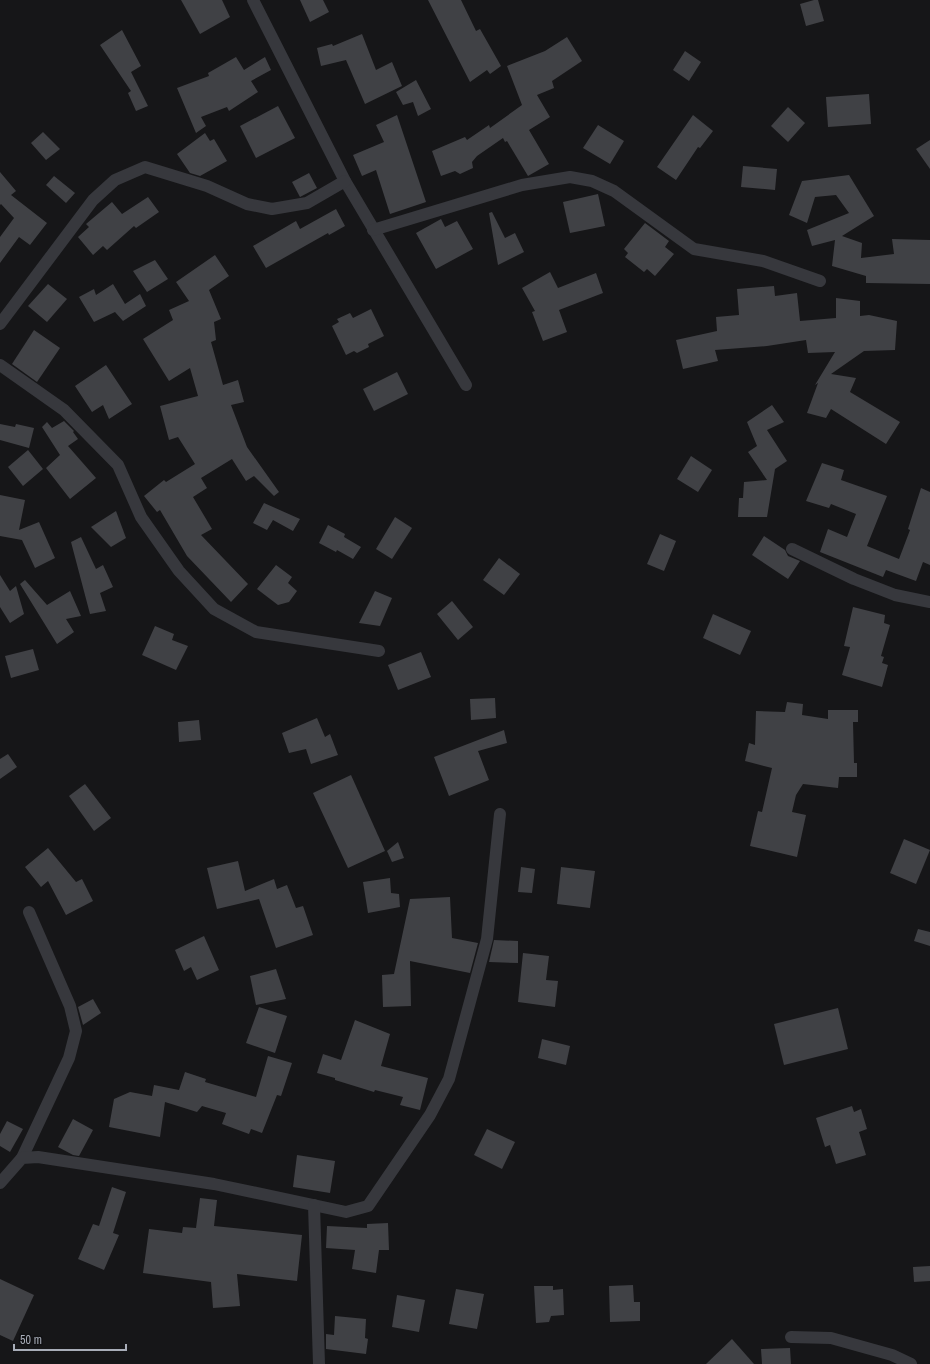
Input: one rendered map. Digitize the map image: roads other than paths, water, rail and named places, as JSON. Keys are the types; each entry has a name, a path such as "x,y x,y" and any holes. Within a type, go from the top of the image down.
{"street":[{"path":"254,0 345,181 466,385"},
{"path":"0,324 93,200 115,180 133,172 145,168 208,186 247,204 272,209 307,203 345,181"},
{"path":"373,230 522,185 570,177 592,181 614,191 694,249 763,261 820,281"},
{"path":"0,365 64,410 118,464 141,517 180,572 214,609 256,632 379,651"},
{"path":"792,549 854,579 895,595 930,602"},
{"path":"22,1158 38,1157 214,1184 346,1212 368,1206 430,1115 449,1079 487,939 500,814"},
{"path":"0,1183 22,1158 69,1058 76,1031 70,1006 29,912"},
{"path":"314,1206 319,1364"},
{"path":"790,1337 831,1338 892,1355 911,1364"}]}
